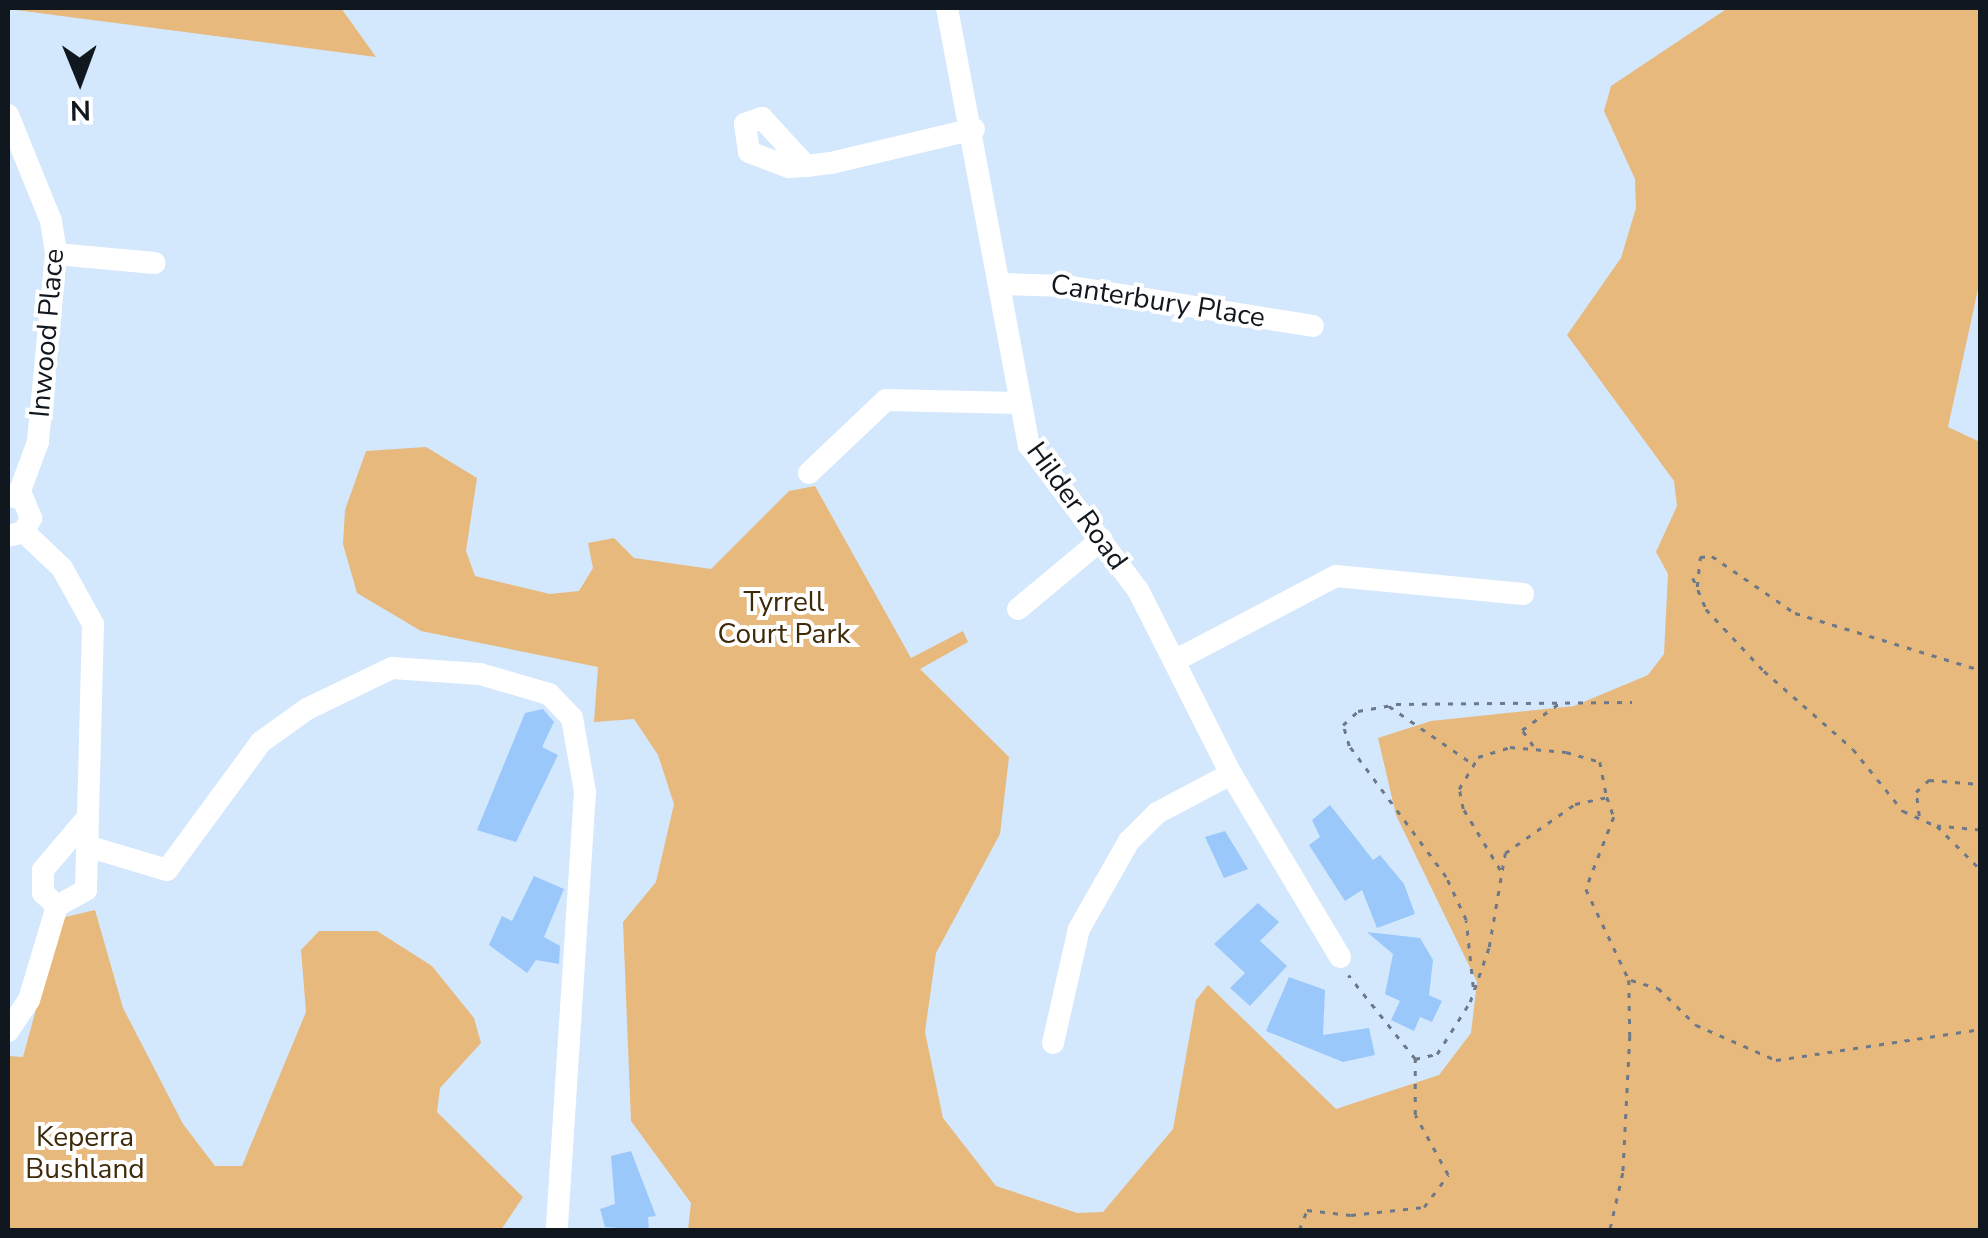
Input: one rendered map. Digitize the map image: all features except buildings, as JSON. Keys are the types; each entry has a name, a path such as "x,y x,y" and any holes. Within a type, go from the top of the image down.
{"street":[{"name":"Hilder Road","path":"947,8 974,129 1002,284 1018,403 1029,445 1102,539 1178,659 1231,774 1340,957"},
{"name":"Inwood Place","path":"8,115 51,221 56,254 38,442 12,496"},
{"path":"806,166 974,129"},
{"path":"56,254 154,262"},
{"name":"Canterbury Place","path":"1002,284 1066,286 1313,326"},
{"path":"810,473 886,400 1018,403"},
{"path":"8,1031 29,1000 57,906 86,890 90,847 92,624 70,580 16,534 31,512 12,496"},
{"path":"1018,609 1102,539"},
{"path":"1178,659 1336,576 1523,594"},
{"path":"90,847 168,870 261,742 307,709 392,668 480,674 549,694 572,718 585,792 558,1230"},
{"path":"1054,1043 1079,929 1128,841 1157,813 1231,774"},
{"path":"57,906 42,893 43,870 88,818"}],"path":[{"path":"1697,589 1700,556 1712,556 1794,614 1980,670"},
{"path":"1692,578 1741,647 1853,749 1903,812 1936,826 1980,830"},
{"path":"1534,748 1522,730 1562,702"},
{"path":"1473,993 1475,956 1453,892 1342,726 1358,710 1388,705 1632,702"},
{"path":"1388,705 1474,764"},
{"path":"1500,871 1463,809 1459,789 1474,764 1510,746 1600,762 1614,816 1586,889 1629,980 1623,1172 1610,1230"},
{"path":"1920,819 1916,792 1929,780 1980,784"},
{"path":"1416,1059 1437,1054 1473,993 1505,853 1575,804 1607,796"},
{"path":"1936,826 1980,869"},
{"path":"1299,1230 1307,1210 1350,1215 1424,1206 1441,1189 1448,1175 1415,1114 1416,1059 1340,957"},
{"path":"1629,980 1658,988 1696,1025 1776,1060 1980,1028"}],"green space":[{"path":"8,8 341,8 376,57 8,9"},
{"name":"Tyrrell Court Park","path":"1728,8 1980,8 1980,280 1948,427 1980,442 1980,1230 688,1230 691,1203 631,1121 623,922 656,882 674,804 658,755 634,719 594,722 598,667 421,631 357,593 343,544 345,510 366,451 426,447 477,478 466,551 475,576 550,594 579,591 593,568 588,543 614,538 634,558 711,569 789,491 815,486 911,658 963,631 968,642 920,669 1009,757 1000,834 936,953 925,1032 943,1118 996,1186 1077,1213 1103,1212 1173,1129 1196,1000 1208,985 1336,1109 1439,1075 1471,1033 1477,982 1396,815 1378,738 1431,721 1574,706 1648,675 1664,654 1668,574 1656,552 1677,506 1674,481 1567,335 1621,258 1636,208 1635,179 1604,111 1611,86"},
{"name":"Keperra Bushland","path":"95,910 123,1008 183,1124 215,1166 242,1166 306,1012 301,950 319,931 377,931 432,966 474,1018 481,1043 440,1088 437,1112 523,1197 501,1230 8,1230 8,1056 23,1057 61,918"}]}
